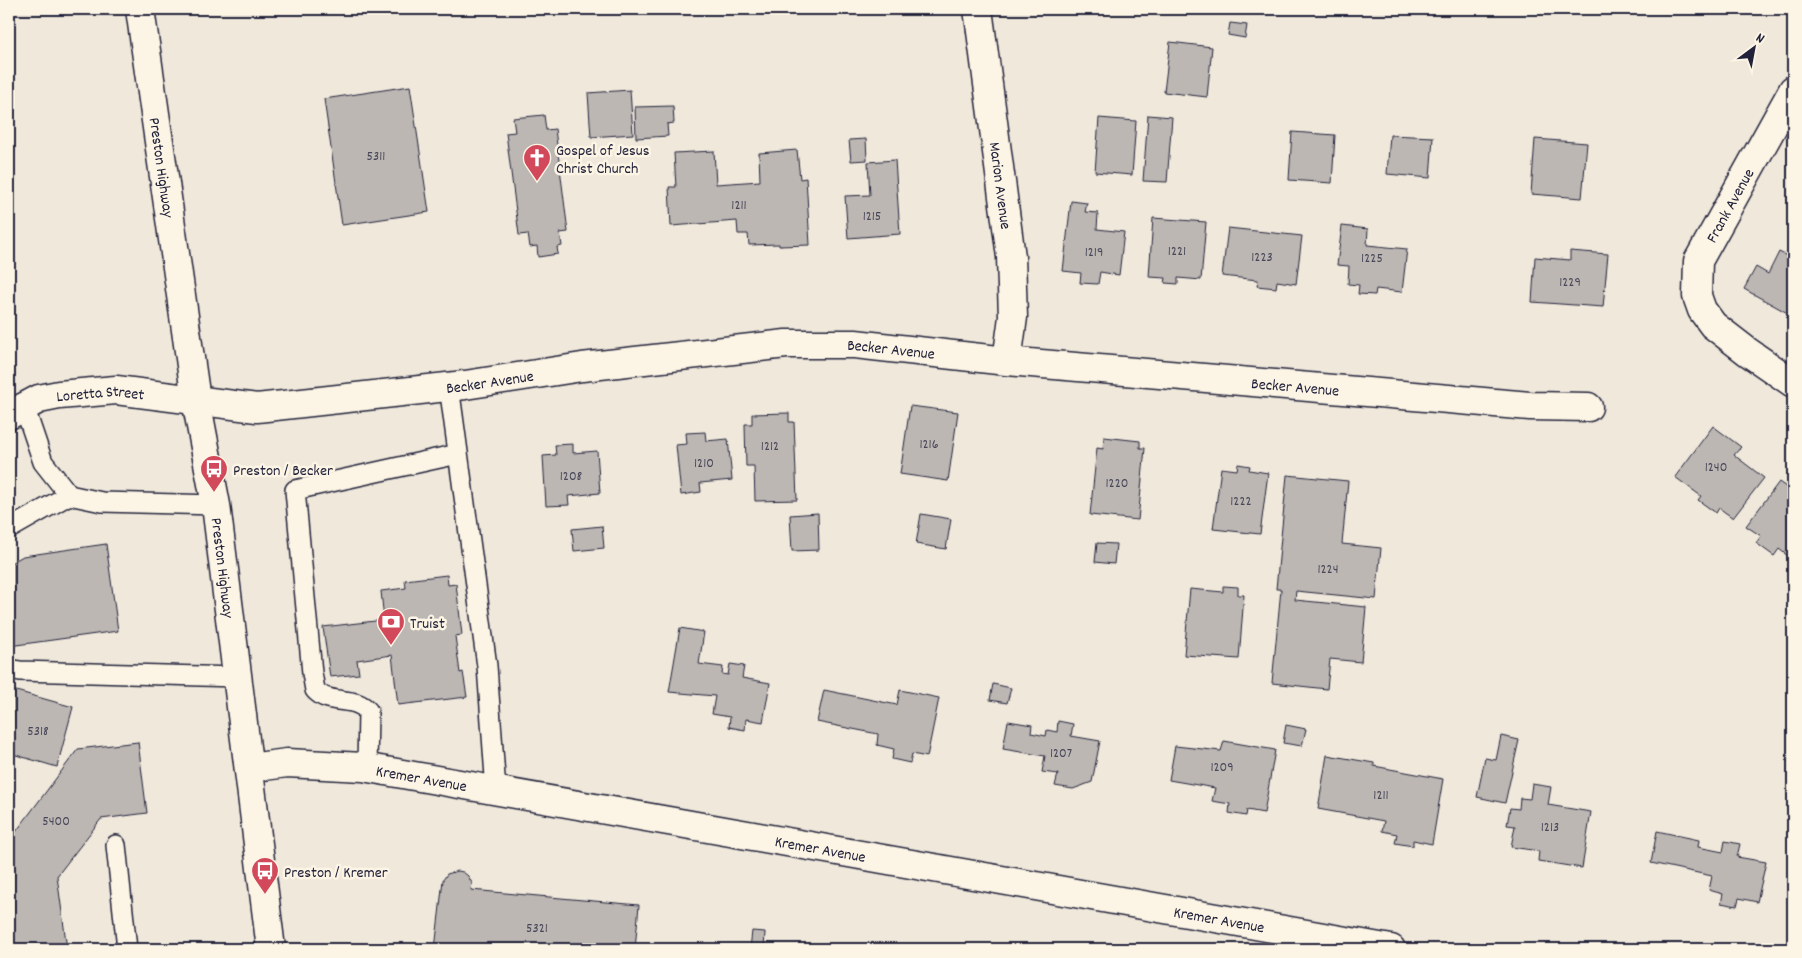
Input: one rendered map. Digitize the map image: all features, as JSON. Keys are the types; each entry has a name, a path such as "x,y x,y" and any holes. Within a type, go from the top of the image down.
{"street":[{"name":"Preston Highway","path":"140,9 196,400 216,505 271,949"},
{"name":"Marion Avenue","path":"978,9 1011,257 1013,317 1007,361"},
{"name":"Frank Avenue","path":"1793,90 1698,261 1697,296 1702,310 1713,325 1793,383"},
{"name":"Becker Avenue","path":"196,400 257,408 449,386 582,367 786,344 855,344 1007,361 1520,405 1588,407"},
{"name":"Loretta Street","path":"17,410 39,399 59,394 116,390 196,400"},
{"name":"Kremer Avenue","path":"249,768 286,763 367,768 1391,949"}],"lane":[{"path":"449,386 487,666 496,791"},
{"path":"17,410 43,462 68,495 102,502 216,505"},
{"path":"367,768 368,711 364,706 352,702 324,697 315,690 295,490 458,454"},
{"path":"9,529 68,495"},
{"path":"9,669 20,671 237,677"},
{"path":"116,845 127,949"}],"building":[{"path":"1230,23 1247,25 1245,38 1228,35"},
{"path":"1170,42 1212,47 1207,97 1164,92"},
{"path":"410,86 429,212 342,225 324,99"},
{"path":"630,90 633,134 591,137 588,93"},
{"path":"673,106 674,123 667,124 668,136 636,138 635,107"},
{"name":"Gospel of Jesus Christ Church","path":"544,115 546,130 555,129 568,232 560,233 562,246 557,247 558,254 538,257 537,246 530,247 528,234 519,235 506,133 515,132 513,118"},
{"path":"1148,115 1172,117 1167,182 1143,181"},
{"path":"1099,118 1136,121 1132,175 1095,172"},
{"path":"1292,132 1335,135 1332,183 1289,180"},
{"path":"1390,135 1433,137 1430,178 1387,174"},
{"path":"866,139 867,160 851,161 849,140"},
{"path":"1535,139 1587,143 1582,198 1531,194"},
{"path":"797,150 800,179 806,178 810,245 749,245 748,234 738,234 737,221 671,226 669,187 676,187 674,153 714,151 716,184 760,181 759,153"},
{"path":"895,160 900,234 848,238 845,196 870,195 868,162"},
{"path":"1071,201 1087,203 1085,212 1098,213 1097,229 1124,232 1119,275 1100,272 1098,284 1080,283 1081,273 1063,271"},
{"path":"1153,218 1206,222 1201,280 1178,278 1178,284 1165,283 1166,278 1149,277"},
{"path":"1342,226 1368,229 1367,245 1407,249 1402,292 1376,289 1375,295 1358,294 1359,285 1348,284 1349,266 1337,265"},
{"path":"1228,228 1302,236 1296,284 1277,281 1276,288 1257,286 1258,280 1222,276"},
{"path":"1570,251 1608,254 1603,307 1532,302 1535,257 1570,260"},
{"path":"1779,252 1793,259 1793,316 1744,289 1756,267 1768,274"},
{"path":"910,406 958,412 948,481 900,474"},
{"path":"789,413 789,422 794,422 797,500 755,501 754,466 746,466 745,424 752,424 752,414"},
{"path":"1713,426 1741,447 1734,455 1764,478 1733,518 1719,508 1716,513 1698,500 1701,496 1675,477"},
{"path":"705,432 706,441 728,439 732,480 700,483 701,492 681,495 676,445 687,444 686,433"},
{"path":"1104,437 1140,441 1140,448 1145,448 1138,520 1090,515 1097,448 1103,449"},
{"path":"573,444 573,453 597,451 600,493 568,496 569,505 546,506 543,456 556,455 555,445"},
{"path":"1238,464 1250,466 1249,470 1268,473 1260,534 1213,529 1221,468 1237,470"},
{"path":"1287,475 1348,481 1342,544 1381,548 1376,599 1296,591 1295,600 1366,607 1361,662 1330,659 1327,689 1272,683 1281,589 1276,589"},
{"path":"1779,482 1793,492 1793,560 1779,549 1774,556 1756,543 1761,536 1746,526"},
{"path":"818,513 819,550 792,551 790,515"},
{"path":"921,514 951,519 946,549 916,544"},
{"path":"602,526 604,548 574,551 572,529"},
{"path":"1097,543 1116,544 1114,564 1095,562"},
{"path":"106,544 118,631 9,646 9,564 23,556"},
{"name":"Truist","path":"447,575 448,585 456,584 462,635 455,636 460,673 463,672 467,697 398,705 392,655 357,660 359,674 330,677 323,627 384,620 381,591 406,588 405,580"},
{"path":"1223,586 1238,587 1238,595 1244,595 1239,659 1184,655 1190,589 1223,592"},
{"path":"680,628 704,632 699,664 723,667 722,674 728,675 730,664 744,666 742,678 770,683 763,722 746,719 745,730 729,727 730,717 712,714 715,696 669,692"},
{"path":"993,684 1011,688 1007,703 990,700"},
{"path":"9,689 73,707 57,767 9,753"},
{"path":"824,690 897,705 900,690 939,698 927,757 912,754 910,763 892,759 894,749 877,745 878,734 817,722"},
{"path":"1008,721 1032,725 1031,733 1046,736 1047,730 1057,732 1058,721 1073,724 1071,736 1100,741 1092,782 1073,789 1055,786 1058,774 1042,772 1045,756 1003,749"},
{"path":"1286,725 1306,729 1302,746 1283,743"},
{"path":"1501,736 1519,740 1505,803 1477,797 1485,758 1496,760"},
{"path":"1224,741 1275,750 1264,813 1247,810 1246,816 1229,813 1230,804 1212,801 1215,788 1169,780 1175,746 1221,751"},
{"path":"138,742 147,813 101,819 57,876 67,949 9,949 9,841 78,749"},
{"path":"1327,755 1374,763 1374,766 1443,779 1432,844 1413,840 1413,846 1395,843 1397,834 1382,831 1384,821 1318,809"},
{"path":"1532,784 1551,787 1548,805 1591,812 1582,868 1538,861 1539,851 1511,847 1515,826 1507,825 1510,808 1519,809 1520,798 1530,799"},
{"path":"1657,831 1699,840 1698,847 1723,852 1725,841 1740,844 1737,857 1766,862 1757,902 1739,898 1737,906 1721,903 1723,894 1709,890 1712,876 1651,863"},
{"path":"458,871 468,876 472,883 471,890 639,905 635,949 435,949 443,880 447,874"},
{"path":"752,931 765,932 764,949 750,949"}],"place":[{"name":"Gospel of Jesus Christ Church","path":"537,182"},
{"name":"Preston / Becker","path":"214,493"},
{"name":"Truist","path":"391,646"},
{"name":"Preston / Kremer","path":"265,895"}]}
